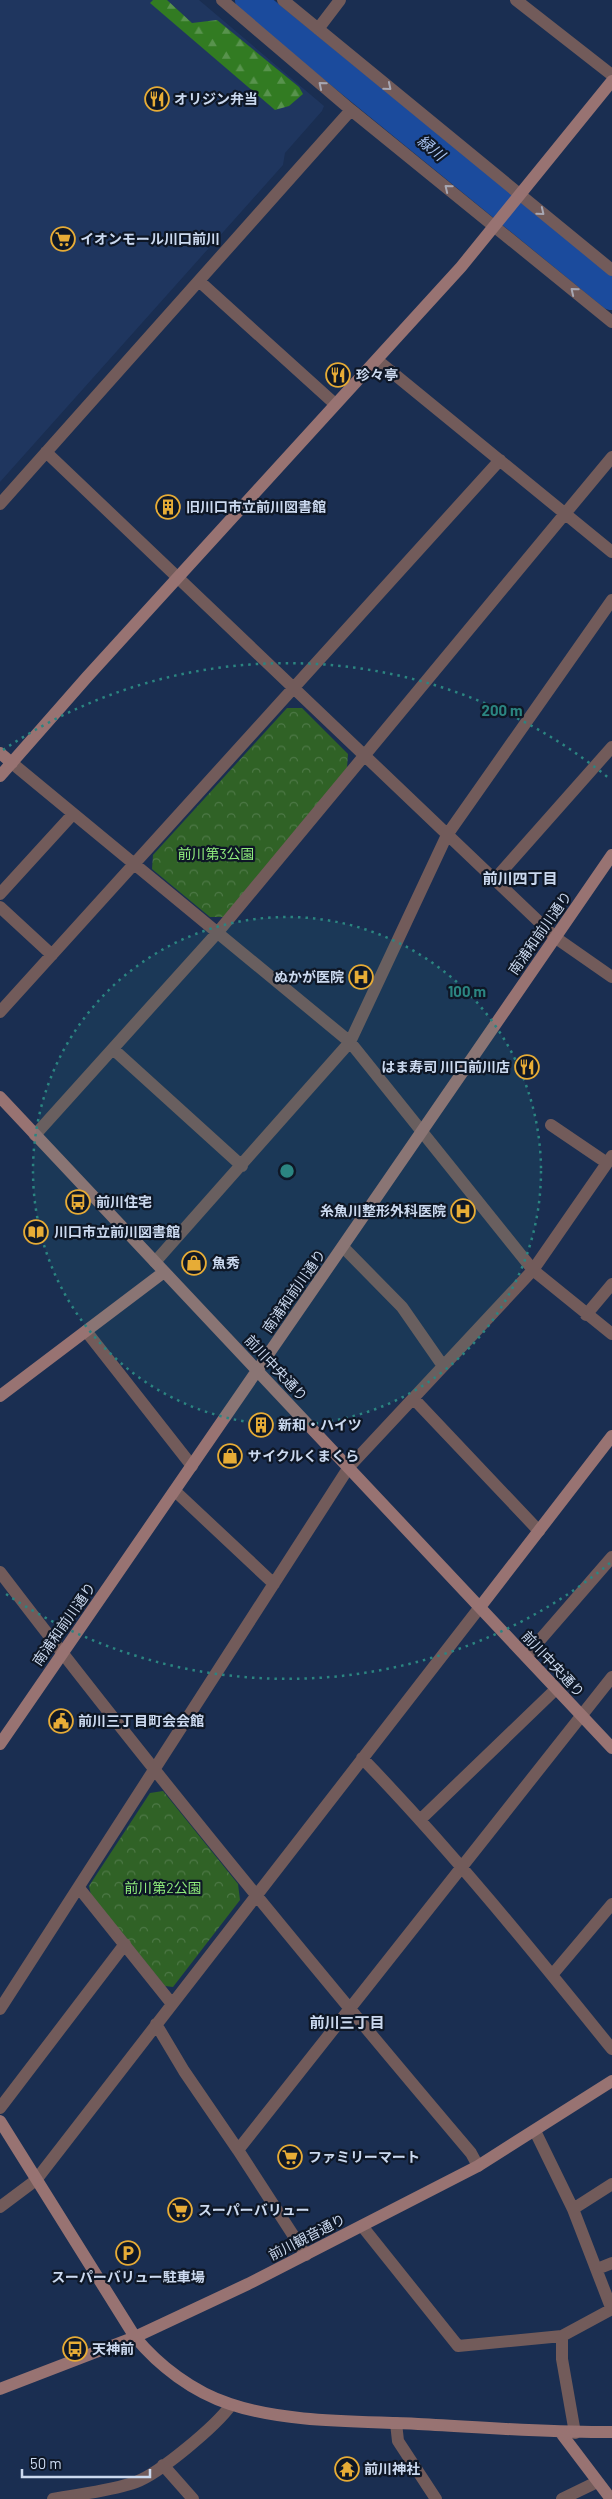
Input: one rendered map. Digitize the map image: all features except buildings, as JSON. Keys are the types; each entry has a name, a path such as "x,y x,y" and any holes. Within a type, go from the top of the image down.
{"street":[{"path":"222,0 351,110 496,225 612,322"},
{"path":"283,0 520,197 612,270"},
{"path":"318,29 340,0"},
{"path":"516,0 612,75"},
{"path":"0,776 177,578 377,360 520,197 612,82"},
{"path":"0,504 351,110"},
{"path":"199,281 335,404"},
{"path":"377,360 612,552"},
{"path":"46,452 556,938 612,977"},
{"path":"35,1135 218,932 612,458"},
{"path":"0,1012 500,460"},
{"path":"0,1396 86,1331 159,1267 242,1166 350,1042 447,834 612,600"},
{"path":"494,880 612,747"},
{"path":"0,753 350,1042 533,1270 586,1315 612,1334"},
{"path":"0,894 73,814"},
{"name":"南浦和前川通り","path":"0,1744 612,855"},
{"path":"0,907 52,955"},
{"path":"112,1049 242,1166"},
{"name":"前川中央通り","path":"0,1097 612,1748"},
{"path":"0,2009 348,1467 533,1270 610,1159 551,1125"},
{"path":"343,1247 402,1307 443,1366"},
{"path":"586,1315 612,1284"},
{"path":"86,1331 192,1466"},
{"path":"413,1398 539,1531"},
{"path":"0,2207 36,2180 612,1436"},
{"path":"175,1491 274,1584"},
{"path":"526,1656 612,1557"},
{"path":"0,1572 155,1770 350,2011 471,2153 478,2166"},
{"path":"238,2150 350,2011 612,1677"},
{"path":"421,1819 556,1689"},
{"path":"362,1758 421,1819 462,1866 612,2049"},
{"path":"79,1888 172,2004"},
{"path":"552,1976 612,1904"},
{"path":"0,2108 125,1944"},
{"path":"156,2024 184,2071 306,2255"},
{"name":"前川観音通り","path":"0,2389 135,2336 306,2255 478,2166 612,2081"},
{"path":"0,2121 135,2336 156,2359 183,2380 207,2395 231,2405 294,2417 561,2433 612,2432"},
{"path":"362,2226 458,2346 562,2336 612,2309 573,2209 535,2131"},
{"path":"573,2209 612,2184"},
{"path":"597,2269 612,2263"},
{"path":"562,2336 562,2359 575,2433"},
{"path":"53,2499 136,2482 163,2465 223,2416 231,2405"},
{"path":"396,2423 398,2441 436,2499"},
{"path":"561,2433 611,2499"},
{"path":"163,2465 193,2499"},
{"path":"562,2499 597,2482"}],"shaded area":[{"name":"イオンモール川口前川","path":"0,0 199,0 324,106 322,111 285,153 283,165 0,482"}],"green space":[{"path":"153,0 167,0 192,23 217,20 299,87 303,94 289,106 275,110 150,3"},
{"name":"前川第3公園","path":"287,708 302,708 348,754 347,768 224,917 210,917 152,869 153,855"},
{"name":"前川第2公園","path":"163,1791 238,1884 240,1900 173,1987 165,1986 91,1895 89,1886 150,1793"}],"waterway":[{"name":"緑川","path":"250,0 612,295"}],"place":[{"name":"オリジン弁当","path":"157,99"},
{"name":"イオンモール川口前川","path":"63,239"},
{"name":"珍々亭","path":"338,375"},
{"name":"旧川口市立前川図書館","path":"168,507"},
{"name":"ぬかが医院","path":"361,977"},
{"name":"はま寿司 川口前川店","path":"527,1067"},
{"name":"前川住宅","path":"78,1202"},
{"name":"糸魚川整形外科医院","path":"463,1211"},
{"name":"川口市立前川図書館","path":"36,1232"},
{"name":"魚秀","path":"194,1263"},
{"name":"新和・ハイツ","path":"261,1425"},
{"name":"サイクルくまくら","path":"230,1456"},
{"name":"前川三丁目町会会館","path":"61,1721"},
{"name":"ファミリーマート","path":"290,2157"},
{"name":"スーパーバリュー","path":"180,2210"},
{"name":"スーパーバリュー駐車場","path":"128,2253"},
{"name":"天神前","path":"75,2349"},
{"name":"前川神社","path":"347,2469"}],"district":[{"name":"前川四丁目","path":"520,879"},
{"name":"前川三丁目","path":"347,2023"}]}
